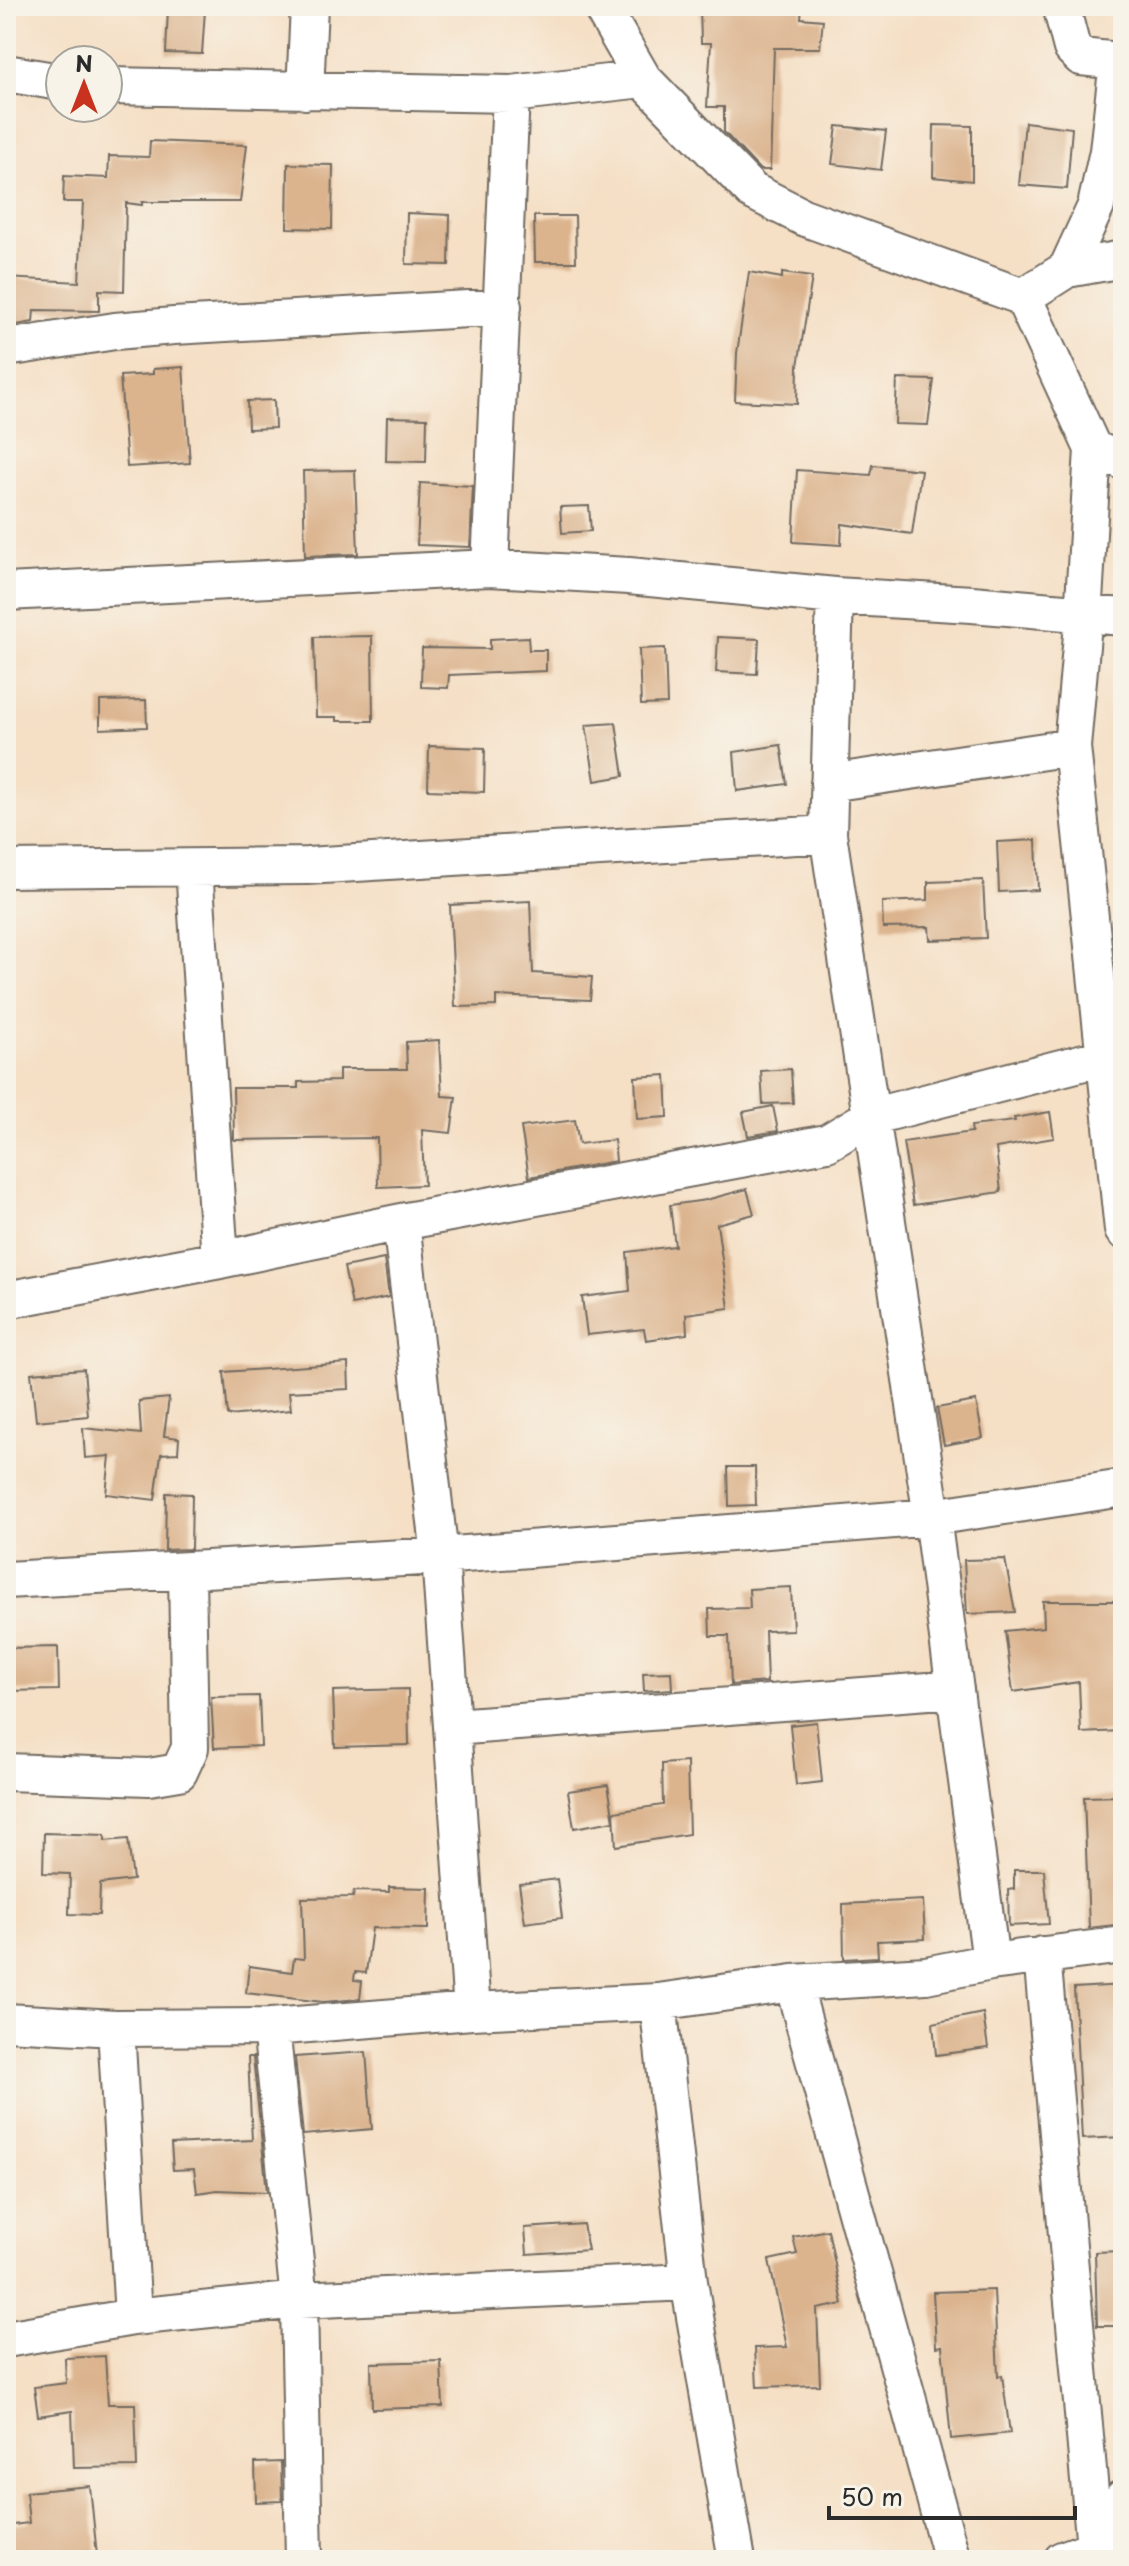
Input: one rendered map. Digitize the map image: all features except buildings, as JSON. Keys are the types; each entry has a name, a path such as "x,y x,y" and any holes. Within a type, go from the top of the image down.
{"street":[{"path":"305,91 309,6"},
{"path":"601,6 643,79 752,191 803,217 1023,297 1108,455 1083,612 1072,747 1114,1054 1123,1230"},
{"path":"1061,6 1072,48 1081,57 1121,61 1108,151 1096,206 1067,269"},
{"path":"6,73 44,79"},
{"path":"124,86 511,94 643,79"},
{"path":"490,568 511,94"},
{"path":"1023,297 1067,269 1123,259"},
{"path":"6,348 115,331 174,326 503,307"},
{"path":"6,592 490,568 629,576 835,596 1123,617"},
{"path":"835,596 828,834 932,1517 991,1962"},
{"path":"829,783 1072,747"},
{"path":"6,869 307,866 828,834"},
{"path":"194,868 220,1260"},
{"path":"6,1300 401,1222 827,1143 870,1117 1114,1054"},
{"path":"401,1222 440,1556 472,2011"},
{"path":"6,1580 440,1556 932,1517 1123,1488"},
{"path":"6,1772 149,1777 179,1772 190,1748 187,1572"},
{"path":"453,1727 955,1689"},
{"path":"6,2022 116,2028 271,2027 472,2011 658,2002 793,1983 926,1975 991,1962 1123,1945"},
{"path":"1042,1955 1102,2549"},
{"path":"793,1983 952,2560"},
{"path":"658,2002 689,2282 737,2560"},
{"path":"271,2027 299,2300 304,2560"},
{"path":"116,2028 133,2317"},
{"path":"6,2339 133,2317 299,2300 689,2282"},
{"path":"1102,2549 1123,2498"},
{"path":"1062,2560 1102,2549"}]}
